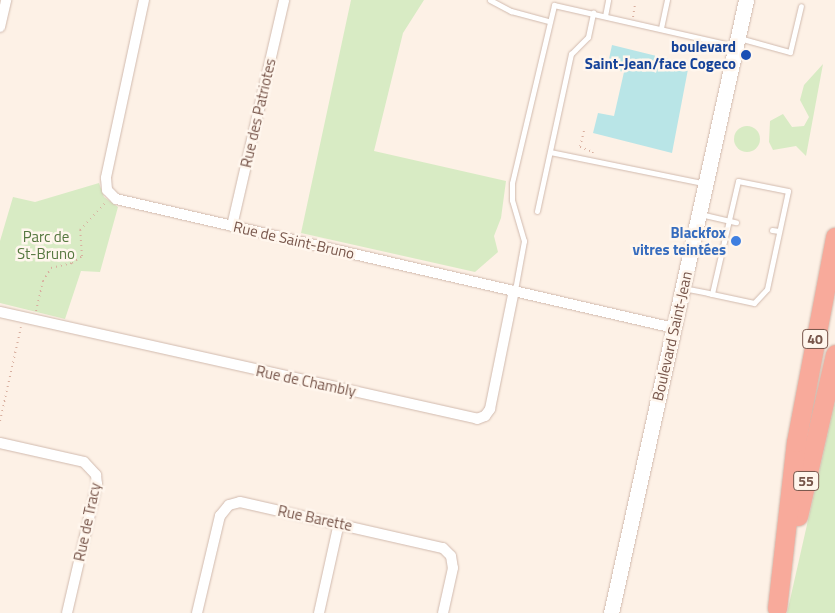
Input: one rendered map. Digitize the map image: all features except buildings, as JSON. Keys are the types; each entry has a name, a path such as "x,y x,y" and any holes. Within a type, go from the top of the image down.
{"highway":[{"name":"40","path":"777,611 796,442 835,237"},
{"name":"55","path":"777,611 835,354"}],"street":[{"path":"0,28 6,0"},
{"path":"110,194 106,178 144,0"},
{"name":"Rue des Patriotes","path":"232,226 284,0"},
{"name":"Boulevard Saint-Jean","path":"611,613 746,0"},
{"name":"Rue de Saint-Bruno","path":"110,194 120,201 674,328"},
{"name":"Rue de Chambly","path":"0,312 476,419 485,416 490,409 514,290"},
{"name":"Rue de Tracy","path":"0,443 84,462 96,475 97,484 67,613"},
{"name":"Rue Barette","path":"197,613 219,518 230,505 244,503 339,523 445,549 454,568 443,613"},
{"path":"318,613 339,523"}],"lane":[{"path":"490,0 511,11 548,21"},
{"path":"605,16 608,0"},
{"path":"661,28 667,0"},
{"path":"514,290 524,240 511,191 548,21 554,5 661,28 790,52 801,6"},
{"path":"537,211 571,54 588,36 593,14"},
{"path":"550,152 706,183"},
{"path":"683,288 754,303 767,289 788,191 738,181 712,294"},
{"path":"732,206 740,208"},
{"path":"699,213 736,222"},
{"path":"775,216 782,218"},
{"path":"772,230 779,232"}],"path":[{"path":"633,16 636,4"},
{"path":"584,131 580,147 593,152"},
{"path":"0,421 20,328 35,313 43,281 51,268 72,263 82,256 80,230 110,198 110,194"}],"green space":[{"path":"351,0 424,0 403,33 374,151 506,181 501,218 494,236 498,252 475,272 301,233"},
{"path":"823,64 806,156 796,146 773,150 769,142 770,121 783,114 792,127 804,126 809,117 800,100 804,85"},
{"path":"747,126 756,130 760,139 756,148 747,152 738,148 734,139 738,130"},
{"name":"Parc de St-Bruno","path":"99,183 104,197 118,207 100,272 81,271 65,319 0,303 0,241 13,197 35,202"},
{"path":"835,401 835,613 787,613"}],"water":[{"path":"612,45 689,64 672,153 593,133 598,113 614,116 624,72 607,68"}],"place":[{"name":"boulevard Saint-Jean/face Cogeco","path":"746,55"},
{"name":"Blackfox vitres teintées","path":"736,241"}]}
